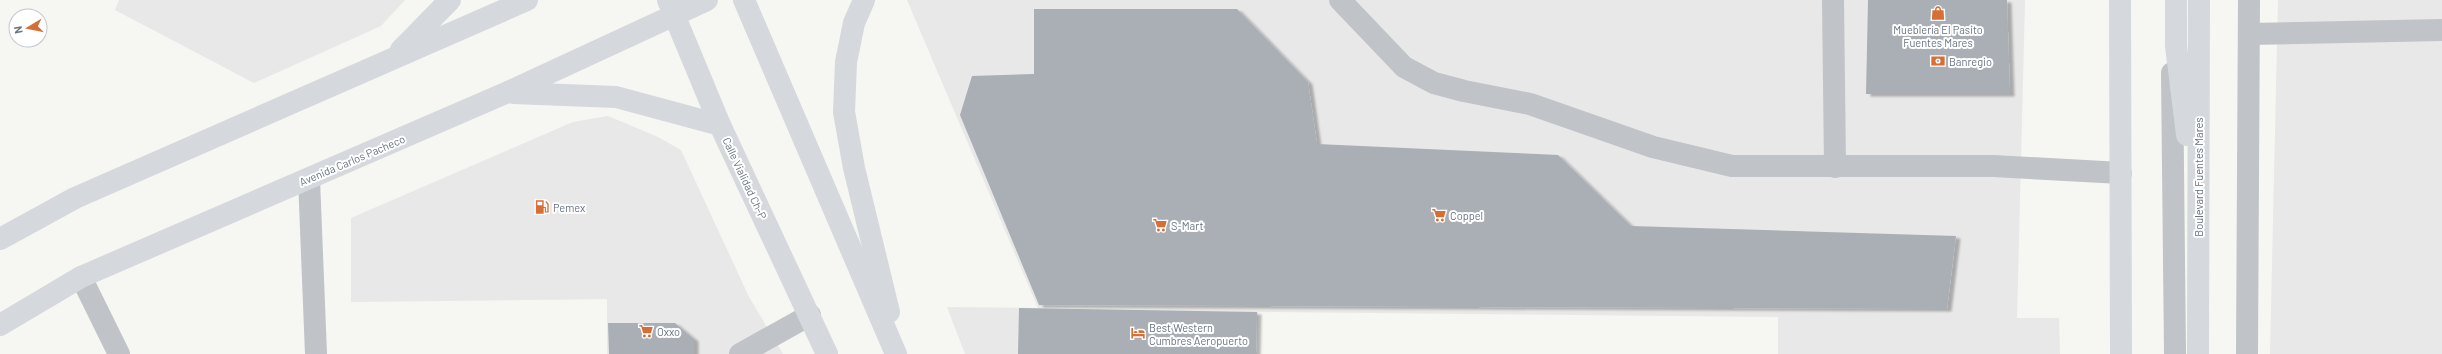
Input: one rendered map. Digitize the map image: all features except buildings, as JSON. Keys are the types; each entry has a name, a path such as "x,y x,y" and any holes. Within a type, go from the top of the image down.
{"main road":[{"path":"392,59 450,0"},
{"path":"0,239 75,198 527,0"},
{"name":"Avenida Carlos Pacheco","path":"0,325 81,277 508,92 671,7 708,0"},
{"path":"744,0 896,354"},
{"path":"864,0 854,23 846,62 844,112 854,168 899,354"},
{"path":"2120,0 2122,354"},
{"path":"2176,0 2176,46 2198,232"},
{"name":"Boulevard Fuentes Mares","path":"2198,354 2199,0"},
{"name":"Calle Vialidad Ch-P","path":"671,7 720,125 827,354"},
{"path":"508,92 616,97 720,125"}],"street":[{"path":"1340,0 1404,66 1434,83 1464,92 1530,104 1690,157 1732,166 1993,166 2121,173"},
{"path":"1833,0 1834,167"},
{"path":"2171,0 2174,354"},
{"path":"2247,354 2249,0"},
{"path":"2249,34 2442,30"},
{"path":"309,179 316,354"},
{"path":"81,277 119,354"},
{"path":"740,354 810,315"}],"shaded area":[{"path":"119,0 405,0 381,26 254,83 115,10"},
{"path":"907,0 2025,0 2017,318 2059,318 2060,354 1778,354 1778,317 1258,312 1257,354 965,354 947,307 1038,308"},
{"path":"2278,0 2442,0 2442,354 2270,354"},
{"path":"608,116 658,137 681,150 749,297 783,354 607,354 607,299 351,302 351,218 573,122"}],"place":[{"name":"Mueblería El Pasito Fuentes Mares","path":"1938,13"},
{"name":"Banregio","path":"1938,61"},
{"name":"Pemex","path":"542,207"},
{"name":"Coppel","path":"1439,215"},
{"name":"S-Mart","path":"1160,225"},
{"name":"Oxxo","path":"646,331"},
{"name":"Best Western Cumbres Aeropuerto","path":"1138,333"}]}
